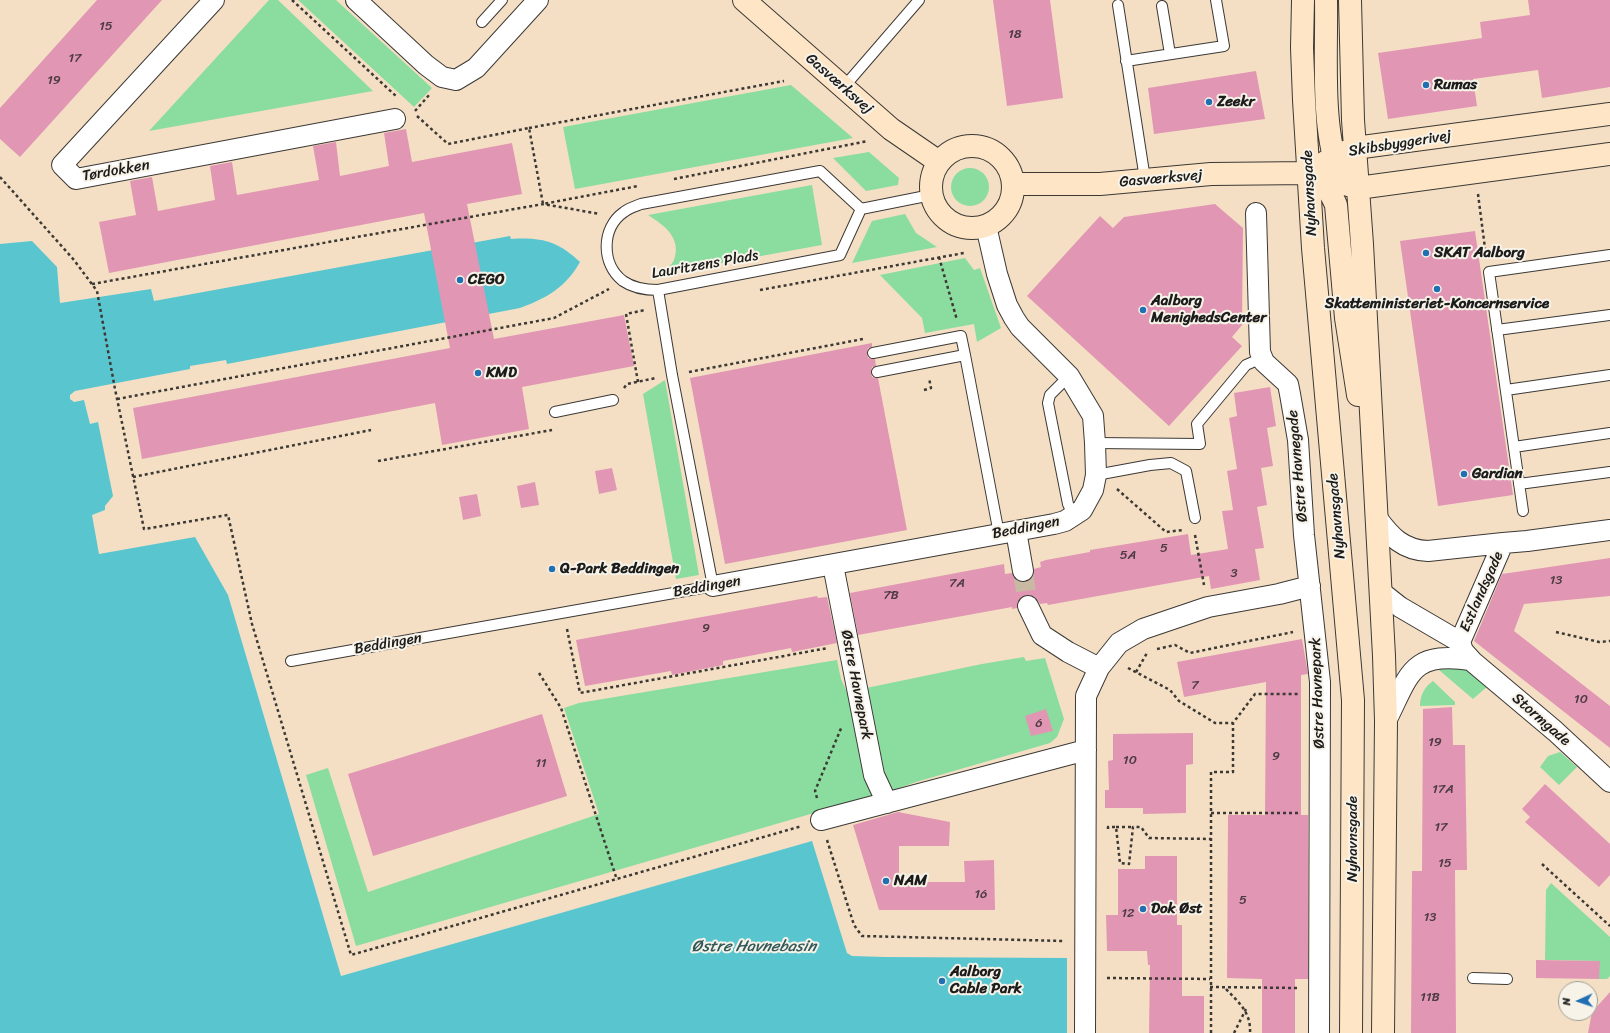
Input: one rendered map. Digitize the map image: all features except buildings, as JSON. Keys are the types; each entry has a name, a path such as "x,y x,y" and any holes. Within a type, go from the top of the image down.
{"street":[{"name":"Tørdokken","path":"214,0 62,165 76,179 399,110"},
{"path":"356,0 442,77 456,80 476,68 538,0"},
{"name":"Gasværksvej","path":"744,0 891,129 939,162"},
{"name":"Nyhavnsgade","path":"1303,0 1302,48 1313,248 1353,700 1351,1033"},
{"path":"1326,0 1328,122 1333,157 1339,171 1347,181 1358,188"},
{"name":"Nyhavnsgade","path":"1350,0 1350,56 1382,592 1386,721 1383,1033"},
{"name":"Skibsbyggerivej","path":"1309,174 1333,157 1355,148 1610,114"},
{"path":"976,146 989,149 1001,157 1009,169 1013,184 1013,196 1008,209 998,219 986,226 972,229 958,226 946,219 936,208 931,195 930,183 933,172 939,162 949,152 962,147 976,146"},
{"path":"1309,174 1358,188 1610,154"},
{"name":"Gasværksvej","path":"1013,184 1093,184 1211,174 1309,174"},
{"path":"1309,174 1320,180 1330,190 1336,205 1346,318 1377,518"},
{"path":"1256,214 1258,329 1262,358"},
{"path":"986,226 997,274 1007,305 1014,318 1020,327 1069,376 1088,404 1093,416 1095,443 1094,482"},
{"name":"Østre Havnegade","path":"1262,358 1288,384 1298,440 1303,528 1310,586"},
{"name":"Beddingen","path":"713,586 1054,524 1074,516 1082,510 1094,482"},
{"name":"Estlandsgade","path":"1377,518 1395,540 1406,547 1417,551 1527,541 1610,530"},
{"path":"1008,533 1023,571"},
{"name":"Estlandsgade","path":"1460,642 1504,542"},
{"name":"Østre Havnepark","path":"833,565 874,775 887,803"},
{"path":"1085,1033 1086,696 1103,663 1119,643 1143,629 1208,607 1278,594 1310,586"},
{"name":"Østre Havnepark","path":"1310,586 1320,694 1319,1033"},
{"name":"Stormgade","path":"1382,592 1405,610 1460,642 1462,651 1471,660 1555,731 1610,782"},
{"path":"1028,606 1042,635 1068,652 1103,663"},
{"path":"1386,721 1412,673 1424,662 1433,658 1471,660"},
{"path":"821,820 1086,750"}],"lane":[{"path":"482,22 502,0"},
{"path":"843,88 919,0"},
{"path":"1126,61 1224,46 1216,0"},
{"path":"1118,5 1145,179"},
{"path":"1162,6 1170,54"},
{"name":"Lauritzens Plads","path":"820,171 861,209 840,255 658,290 641,289 624,282 612,272 606,255 607,238 613,224 624,212 641,204 820,171"},
{"path":"861,209 931,195"},
{"path":"1523,511 1489,272 1610,255"},
{"path":"658,290 672,375 713,586"},
{"path":"1497,330 1610,315"},
{"path":"873,353 961,336 1008,533"},
{"path":"877,372 965,355"},
{"path":"1095,443 1200,444 1197,424 1246,366 1262,358"},
{"path":"1506,390 1610,375"},
{"path":"1069,376 1050,395 1048,403 1068,504 1074,516"},
{"path":"555,412 613,400"},
{"path":"1514,447 1610,434"},
{"path":"1094,482 1150,465 1171,463 1186,471 1195,518"},
{"path":"1519,484 1610,472"},
{"name":"Beddingen","path":"291,661 713,586"},
{"path":"1474,978 1507,979"}],"path":[{"path":"292,0 399,110"},
{"path":"442,77 434,90 414,112 448,144 784,81"},
{"path":"529,128 543,204"},
{"path":"667,180 868,142"},
{"path":"1475,173 1489,272"},
{"path":"0,177 74,260 97,291 115,389 144,529 228,515 252,624 351,955 617,880 821,820"},
{"path":"92,284 644,185"},
{"path":"543,204 619,218"},
{"path":"754,291 964,252"},
{"path":"939,257 961,336"},
{"path":"117,399 554,318 624,282"},
{"path":"638,382 626,314 660,308"},
{"path":"613,400 627,384 866,339"},
{"path":"924,390 931,388 926,363"},
{"path":"378,461 558,429"},
{"path":"133,477 372,430"},
{"path":"1094,482 1118,489 1166,532 1190,530"},
{"path":"564,613 580,693 848,644"},
{"path":"1556,632 1599,642 1610,641"},
{"path":"1154,650 1175,645 1190,653 1293,633"},
{"path":"1136,672 1148,651"},
{"path":"1103,663 1136,672 1170,690 1179,701 1215,723 1233,723"},
{"path":"539,673 561,708 617,880"},
{"path":"1211,1033 1211,772 1233,772 1233,723 1255,694 1293,694"},
{"path":"860,707 847,713 815,791 821,820 854,925 862,936 1086,941"},
{"path":"1211,813 1320,813"},
{"path":"1108,834 1108,827 1141,827 1148,838 1211,839"},
{"path":"1116,827 1120,863 1129,864 1133,827"},
{"path":"1542,864 1610,926"},
{"path":"1085,978 1210,978"},
{"path":"1210,987 1319,988"},
{"path":"1225,988 1246,1009 1251,1022 1250,1033"},
{"path":"1234,1033 1246,1009"}],"green space":[{"path":"269,0 278,0 373,91 149,131"},
{"path":"298,0 336,0 432,88 414,107"},
{"path":"791,85 853,138 575,189 563,127"},
{"path":"869,152 899,178 898,185 866,191 833,158"},
{"path":"966,168 974,168 986,177 989,187 986,197 980,203 974,206 966,206 954,197 951,191 951,183 960,171"},
{"path":"812,185 822,245 661,274 674,260 676,245 670,233 660,223 648,215"},
{"path":"905,214 916,233 937,247 852,263 872,221"},
{"path":"965,258 974,270 980,268 1001,328 977,342 974,324 925,333 922,318 880,275"},
{"path":"665,380 699,575 676,579 643,394"},
{"path":"1024,657 1026,661 1045,658 1064,719 1057,737 1050,743 916,782 857,803 814,813 356,946 306,775 328,768 368,892 599,814 564,708 579,703 837,660 841,679 847,692 982,664"},
{"path":"1443,667 1469,669 1489,685 1473,699 1439,670"},
{"path":"1433,681 1455,702 1455,705 1420,706 1423,692"},
{"path":"1560,752 1577,767 1559,785 1540,767 1548,756"},
{"path":"1551,883 1610,937 1610,976 1607,979 1599,979 1599,961 1545,960 1546,890"}],"water":[{"name":"Østre Havnebasin","path":"510,236 511,239 531,239 548,242 564,249 580,262 569,278 555,291 520,308 227,364 226,360 190,366 190,369 75,391 70,395 70,399 74,402 84,400 90,424 98,422 113,496 105,506 105,510 92,515 99,554 195,537 228,595 341,976 812,841 847,953 852,956 885,957 1067,958 1067,1033 0,1033 0,244 32,241 57,267 60,303 151,289 154,301"}],"tunnel":[{"path":"1023,571 1028,606"}],"place":[{"name":"Rumas","path":"1426,85"},
{"name":"Zeekr","path":"1209,102"},
{"name":"SKAT Aalborg","path":"1426,253"},
{"name":"CEGO","path":"460,280"},
{"name":"Skatteministeriet-Koncernservice","path":"1437,289"},
{"name":"Aalborg MenighedsCenter","path":"1143,310"},
{"name":"KMD","path":"478,373"},
{"name":"Gardian","path":"1464,474"},
{"name":"Q-Park Beddingen","path":"552,569"},
{"name":"NAM","path":"886,881"},
{"name":"Dok Øst","path":"1143,909"},
{"name":"Aalborg Cable Park","path":"942,981"}]}
